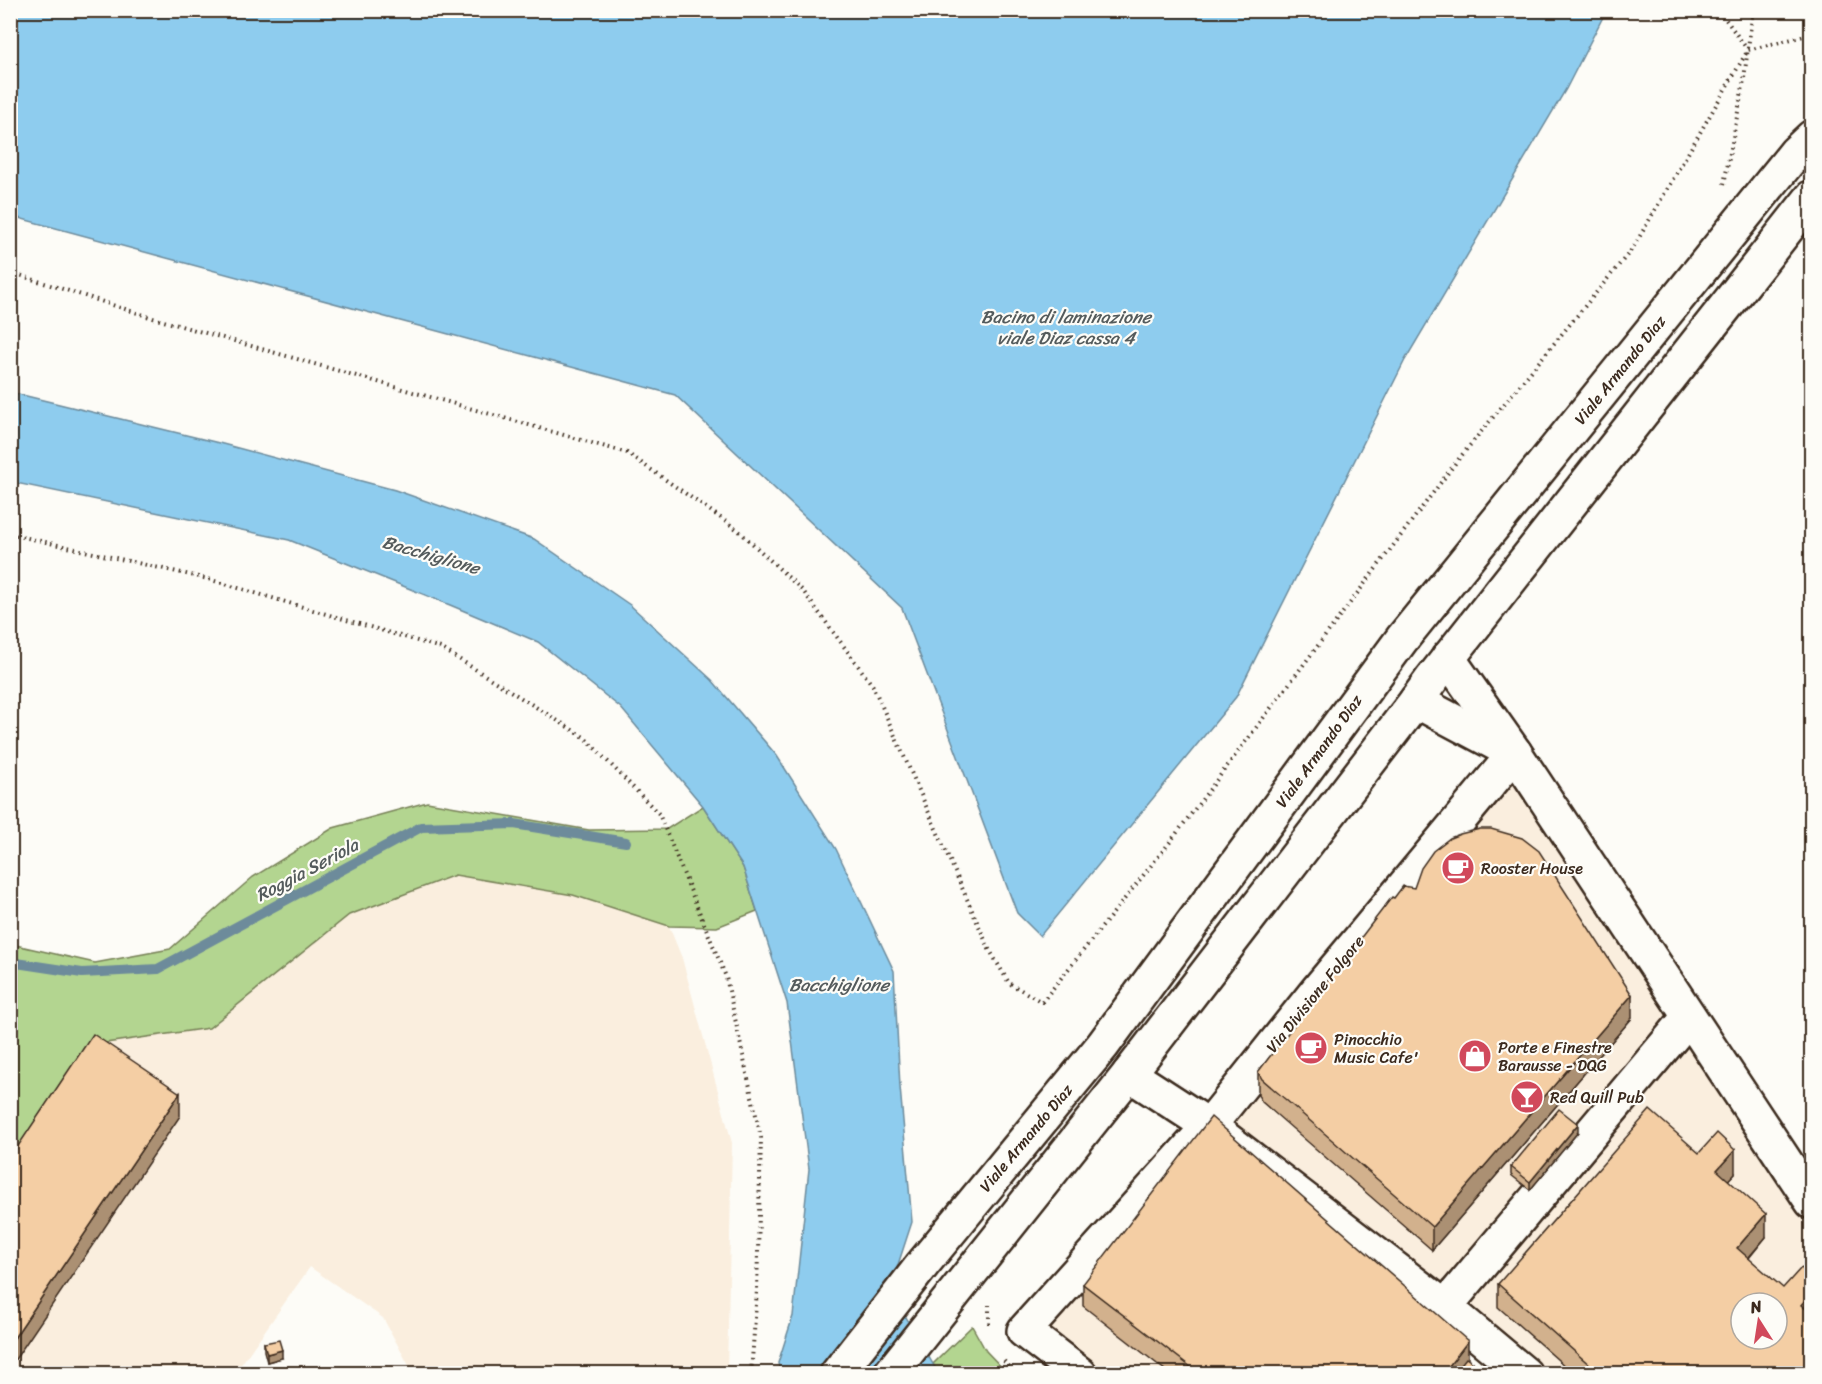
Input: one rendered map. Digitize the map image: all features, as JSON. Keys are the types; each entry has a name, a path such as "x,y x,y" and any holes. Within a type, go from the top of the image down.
{"main road":[{"name":"Viale Armando Diaz","path":"837,1374 922,1264 1103,1045 1402,639 1796,152 1812,137"},
{"path":"890,1374 945,1302 967,1278 1129,1074 1448,658 1812,196"},
{"path":"1448,658 1515,753 1812,1202"},
{"path":"1416,701 1515,753"},
{"name":"Via Divisione Folgore","path":"1080,1374 1024,1330 1209,1126 1316,992 1515,753"},
{"path":"1445,1307 1689,1017"},
{"path":"1129,1074 1209,1126 1445,1307 1525,1374"}],"path":[{"path":"1719,10 1748,50"},
{"path":"1721,190 1726,181 1743,86 1753,10"},
{"path":"10,272 153,318 627,453 738,530 803,591 873,686 989,949 1009,983 1042,1002 1170,842 1456,461 1633,248 1748,50 1812,34"},
{"path":"10,534 208,579 441,648 584,737 659,814 726,977 761,1138 757,1290 751,1374"}],"shaded area":[{"path":"1515,753 1811,1202 1811,1373 1525,1373 1453,1314 1402,1374 1080,1373 1024,1331"},
{"path":"455,875 573,895 669,926 682,958 732,1143 727,1373 413,1373 383,1318 310,1267 235,1373 11,1374 93,1057 85,1046 209,1028 349,915"}],"green space":[{"path":"427,802 589,830 667,829 703,806 743,867 757,911 717,927 669,926 573,895 455,875 349,915 209,1028 85,1046 11,1158 11,944 95,963 170,949 253,877 333,828"},
{"path":"972,1326 986,1351 1007,1373 938,1373 933,1364"}],"water":[{"name":"Bacino di laminazione viale Diaz cassa 4","path":"10,11 1606,11 1566,89 1405,360 1236,697 1040,936 1017,913 902,608 675,395 11,216"},
{"name":"Bacchiglione","path":"10,392 219,443 395,490 534,539 630,605 712,680 777,756 836,849 894,971 900,1087 912,1222 890,1289 938,1373 780,1373 778,1363 793,1316 809,1169 787,1003 743,867 703,806 621,708 538,642 289,540 11,482"}],"building":[{"path":"1480,829 1491,829 1522,838 1539,851 1632,995 1432,1227 1262,1079 1258,1072 1392,897 1394,898 1403,886 1414,888 1421,868 1433,851 1450,838"},
{"path":"93,1034 180,1093 10,1344 10,1158"},
{"path":"1559,1109 1578,1124 1530,1182 1511,1167"},
{"path":"1650,1110 1699,1153 1717,1133 1735,1150 1717,1170 1766,1214 1737,1248 1783,1288 1801,1268 1812,1276 1812,1292 1801,1305 1812,1314 1812,1374 1600,1374 1498,1284"},
{"path":"1211,1117 1468,1341 1448,1367 1457,1374 1200,1374 1083,1284"},
{"path":"279,1340 282,1350 267,1354 264,1343"},
{"path":"1466,1358 1473,1363 1466,1374 1457,1374 1455,1372"}],"waterway":[{"name":"Roggia Seriola","path":"10,962 82,973 158,969 421,827 514,824 626,842"}],"place":[{"name":"Rooster House","path":"1458,868"},
{"name":"Pinocchio Music Cafe'","path":"1311,1048"},
{"name":"Porte e Finestre Barausse - DQG","path":"1475,1056"},
{"name":"Red Quill Pub","path":"1527,1097"}]}
